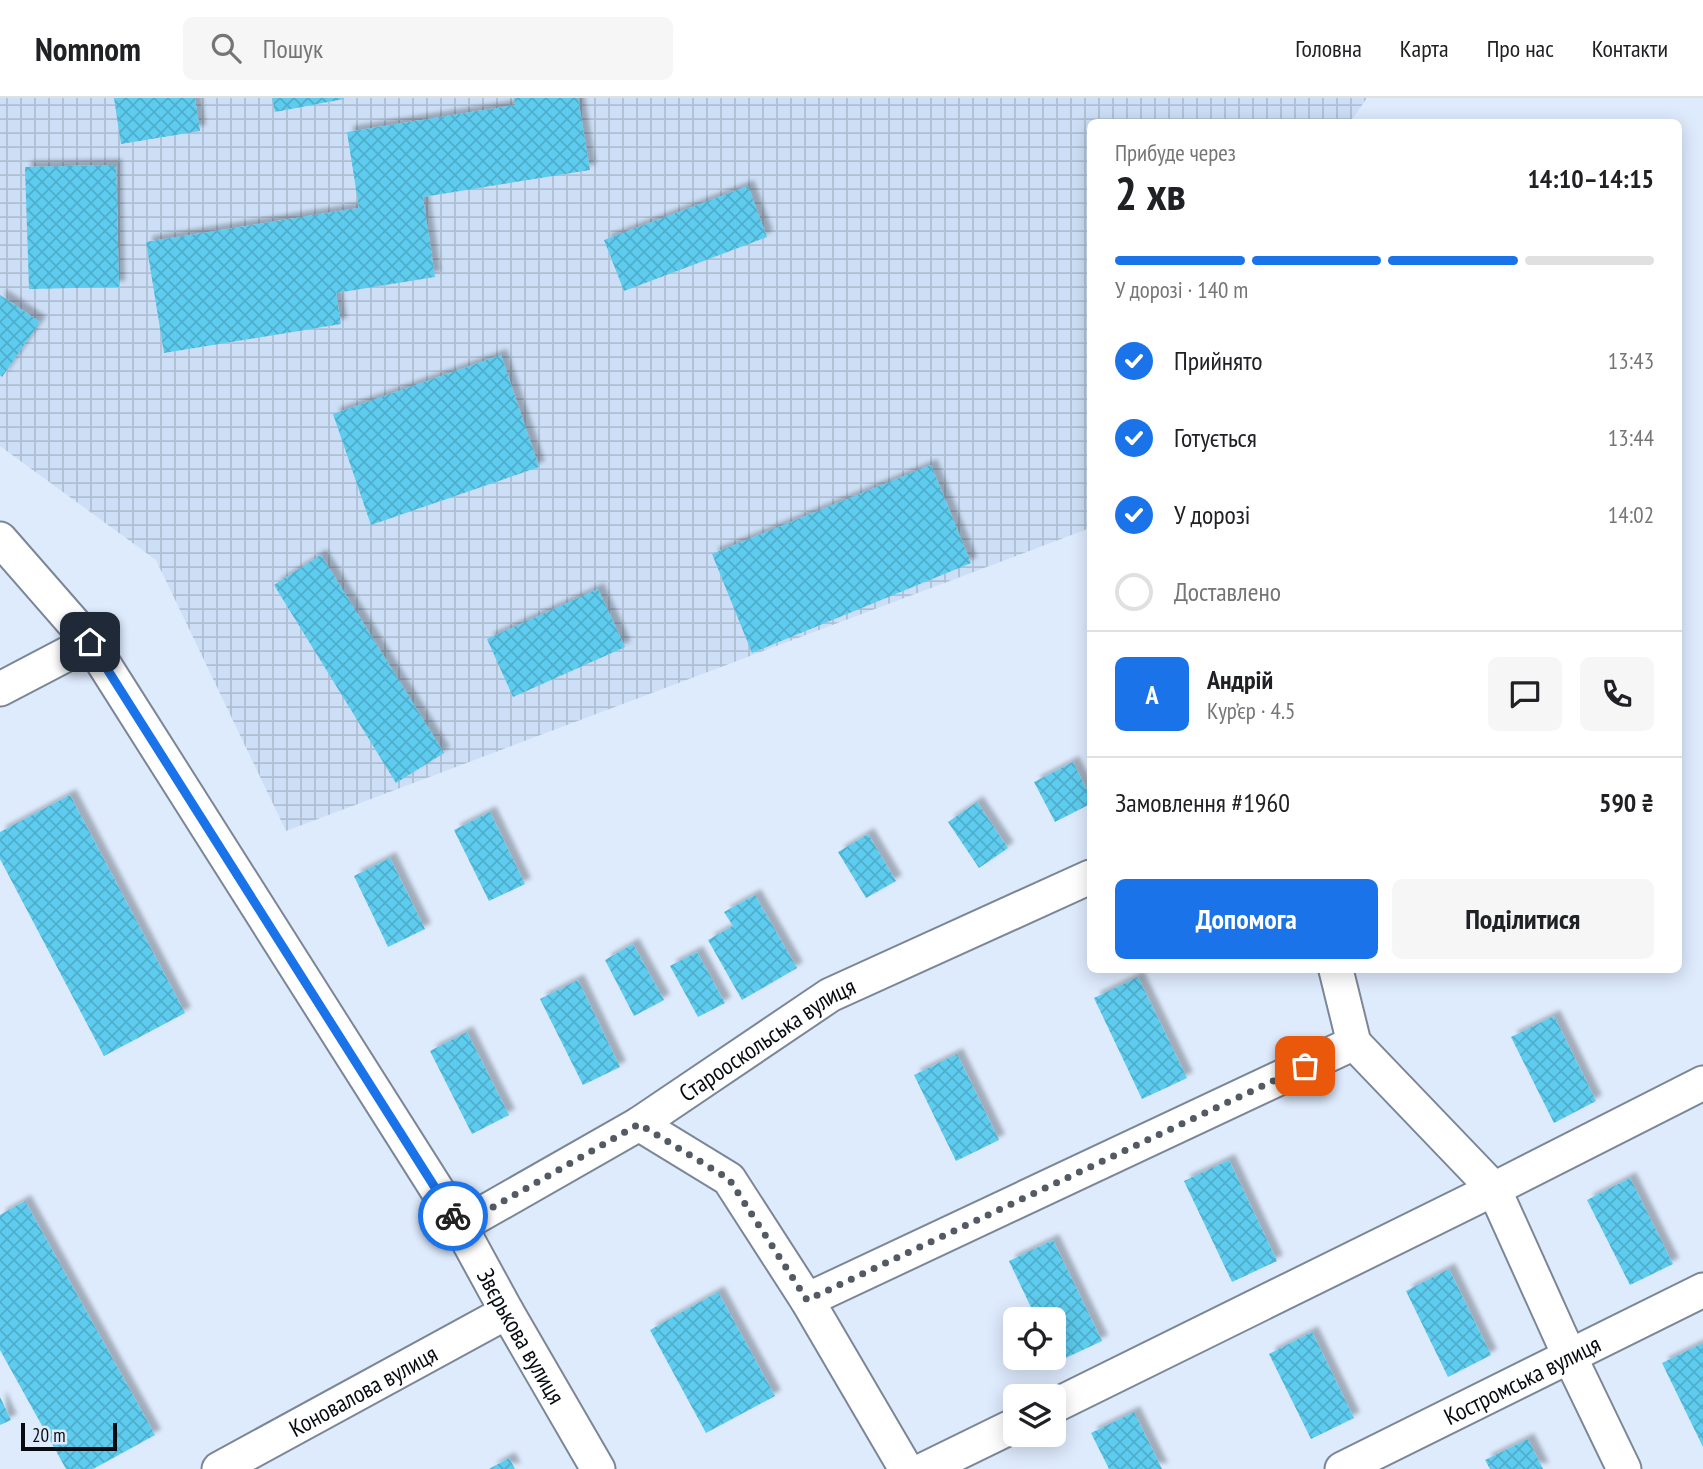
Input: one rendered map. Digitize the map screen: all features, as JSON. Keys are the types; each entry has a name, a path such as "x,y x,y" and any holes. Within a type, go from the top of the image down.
{"street":[{"name":"Звєрькова вулиця","path":"0,539 90,642 460,1226 598,1469"},
{"path":"0,689 90,642"},
{"name":"Старооскольська вулиця","path":"460,1226 639,1124 830,995 1087,878"},
{"path":"1337,973 1354,1043 1494,1189 1624,1469"},
{"path":"807,1300 1354,1043"},
{"path":"1066,1400 1703,1083"},
{"path":"639,1124 729,1179 807,1300 906,1469"},
{"name":"Костромська вулиця","path":"1342,1469 1703,1290"},
{"name":"Коновалова вулиця","path":"219,1469 507,1312"},
{"path":"925,1469 1003,1431"}],"shaded area":[{"path":"0,98 1367,98 1352,119 1087,119 1087,529 286,831 156,560 0,446"}],"building":[{"path":"114,98 195,98 200,131 121,144"},
{"path":"272,98 344,98 344,99 275,112"},
{"path":"514,98 578,98 590,170 423,197 435,277 336,293 341,324 164,353 146,242 359,208 347,132 515,105"},
{"path":"116,165 119,287 29,289 25,167"},
{"path":"748,186 767,237 624,291 604,240"},
{"path":"0,295 40,322 2,377 0,375"},
{"path":"501,355 539,467 371,525 333,414"},
{"path":"931,465 971,563 752,653 712,554"},
{"path":"321,555 444,753 396,783 274,585"},
{"path":"598,589 625,647 513,697 487,639"},
{"path":"1073,762 1087,790 1087,806 1055,822 1034,782"},
{"path":"70,795 185,1013 104,1056 0,859 0,832"},
{"path":"977,802 1008,848 979,868 948,822"},
{"path":"490,812 525,884 489,901 454,830"},
{"path":"868,834 896,881 866,898 838,852"},
{"path":"390,858 425,929 388,947 354,876"},
{"path":"755,895 797,968 742,1000 708,940 733,926 724,912"},
{"path":"633,944 664,1000 634,1016 605,960"},
{"path":"697,952 725,1003 698,1017 670,966"},
{"path":"1138,977 1187,1078 1142,1099 1094,998"},
{"path":"578,980 620,1067 583,1085 540,999"},
{"path":"1554,1016 1596,1101 1554,1123 1511,1037"},
{"path":"467,1032 509,1115 472,1134 430,1051"},
{"path":"957,1054 999,1140 956,1161 914,1075"},
{"path":"1229,1160 1277,1261 1232,1282 1184,1181"},
{"path":"1630,1178 1673,1264 1630,1285 1587,1200"},
{"path":"25,1201 155,1435 93,1469 66,1469 0,1350 0,1215"},
{"path":"1053,1240 1102,1341 1066,1358 1066,1307 1031,1307 1009,1261"},
{"path":"1449,1269 1491,1355 1448,1377 1406,1291"},
{"path":"718,1292 775,1396 706,1433 650,1330"},
{"path":"1312,1332 1354,1418 1311,1439 1269,1354"},
{"path":"1703,1343 1703,1447 1662,1363"},
{"path":"0,1397 11,1420 0,1425"},
{"path":"1134,1412 1162,1469 1109,1469 1091,1433"},
{"path":"1528,1439 1543,1469 1490,1469 1485,1460"},
{"path":"509,1458 515,1469 489,1469"}],"way so far":[{"path":"453,1216 460,1226 639,1124 729,1179 807,1300 1305,1066"}],"route":[{"path":"90,642 453,1216"}]}
